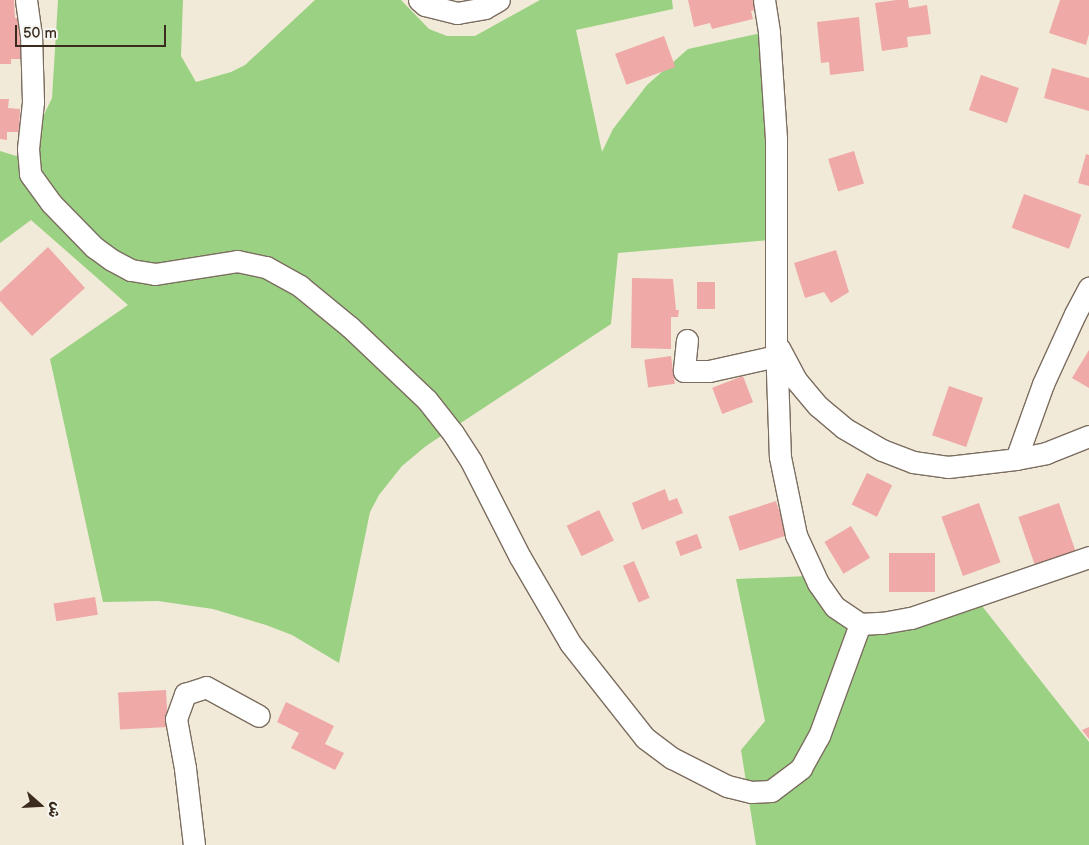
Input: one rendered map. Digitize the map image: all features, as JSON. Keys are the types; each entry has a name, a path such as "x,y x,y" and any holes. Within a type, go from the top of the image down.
{"street":[{"path":"26,0 31,44 32,102 28,149 30,174 51,203 94,247 112,260 131,270 155,274 237,261 266,267 300,286 350,327 427,400 453,432 471,461 520,557 570,644 644,738 672,758 727,786 751,792 771,791 801,768 819,736 860,624"},
{"path":"419,0 426,4 485,8 499,0"},
{"path":"764,0 770,33 776,139 776,350 780,457 796,535 818,583 835,607 860,624 882,623 911,618 1089,557"},
{"path":"1016,459 1044,384 1075,314 1089,288"},
{"path":"687,340 684,371 709,371 776,350"},
{"path":"776,350 796,380 818,406 844,428 882,450 913,462 948,467 1016,459 1046,453 1089,436"},
{"path":"194,845 185,768 176,719 185,694 206,687 259,716"}],"green space":[{"path":"58,0 183,0 181,56 196,82 231,72 245,65 315,0 401,0 429,29 447,36 475,36 540,0 672,0 673,9 576,30 602,152 613,129 647,85 688,49 761,33 781,239 618,253 611,324 426,446 402,466 379,495 370,512 339,663 292,635 213,609 158,601 103,602 50,359 128,305 31,220 0,243 0,151 23,158 52,98"},
{"path":"807,576 856,625 971,592 1089,742 1089,845 756,845 741,750 765,721 736,579"}],"building":[{"path":"0,0 14,0 15,18 19,18 21,59 11,59 11,64 0,64"},
{"path":"688,0 756,0 759,9 751,11 753,19 712,29 710,23 694,27"},
{"path":"908,0 909,8 927,5 931,34 907,37 908,47 882,51 875,3"},
{"path":"1060,0 1089,0 1089,34 1086,45 1049,33"},
{"path":"859,17 864,71 830,75 829,62 821,63 817,22"},
{"path":"664,36 675,67 626,85 615,54"},
{"path":"1052,68 1089,78 1089,111 1044,98"},
{"path":"981,75 1019,88 1007,123 969,110"},
{"path":"0,99 9,99 8,108 20,109 19,132 7,132 7,140 0,139"},
{"path":"854,151 864,184 838,191 828,159"},
{"path":"1086,154 1089,155 1089,186 1078,183"},
{"path":"1024,194 1081,215 1069,249 1012,228"},
{"path":"48,247 85,288 32,336 0,301 0,292"},
{"path":"836,250 849,292 831,303 824,292 805,298 794,263"},
{"path":"632,278 673,279 676,310 679,310 678,317 671,317 671,349 631,348"},
{"path":"697,282 715,282 715,309 697,309"},
{"path":"1089,350 1089,388 1072,378"},
{"path":"671,356 675,384 648,387 644,360"},
{"path":"743,376 753,402 722,414 712,388"},
{"path":"949,386 983,398 966,447 932,435"},
{"path":"867,473 892,485 877,517 852,504"},
{"path":"665,489 669,501 677,498 683,513 642,530 632,503"},
{"path":"776,501 787,535 740,551 728,516"},
{"path":"979,503 1001,562 963,576 941,517"},
{"path":"1059,503 1076,552 1035,566 1018,517"},
{"path":"599,510 614,541 582,556 567,526"},
{"path":"851,526 870,558 843,574 824,542"},
{"path":"697,534 702,548 681,556 675,542"},
{"path":"889,553 935,553 935,592 889,592"},
{"path":"634,561 650,598 639,603 623,566"},
{"path":"95,597 98,615 56,621 54,604"},
{"path":"166,690 168,727 120,729 118,693"},
{"path":"286,702 334,726 325,744 344,753 335,770 291,748 299,733 277,722"},
{"path":"1089,727 1089,739 1082,730"}]}
